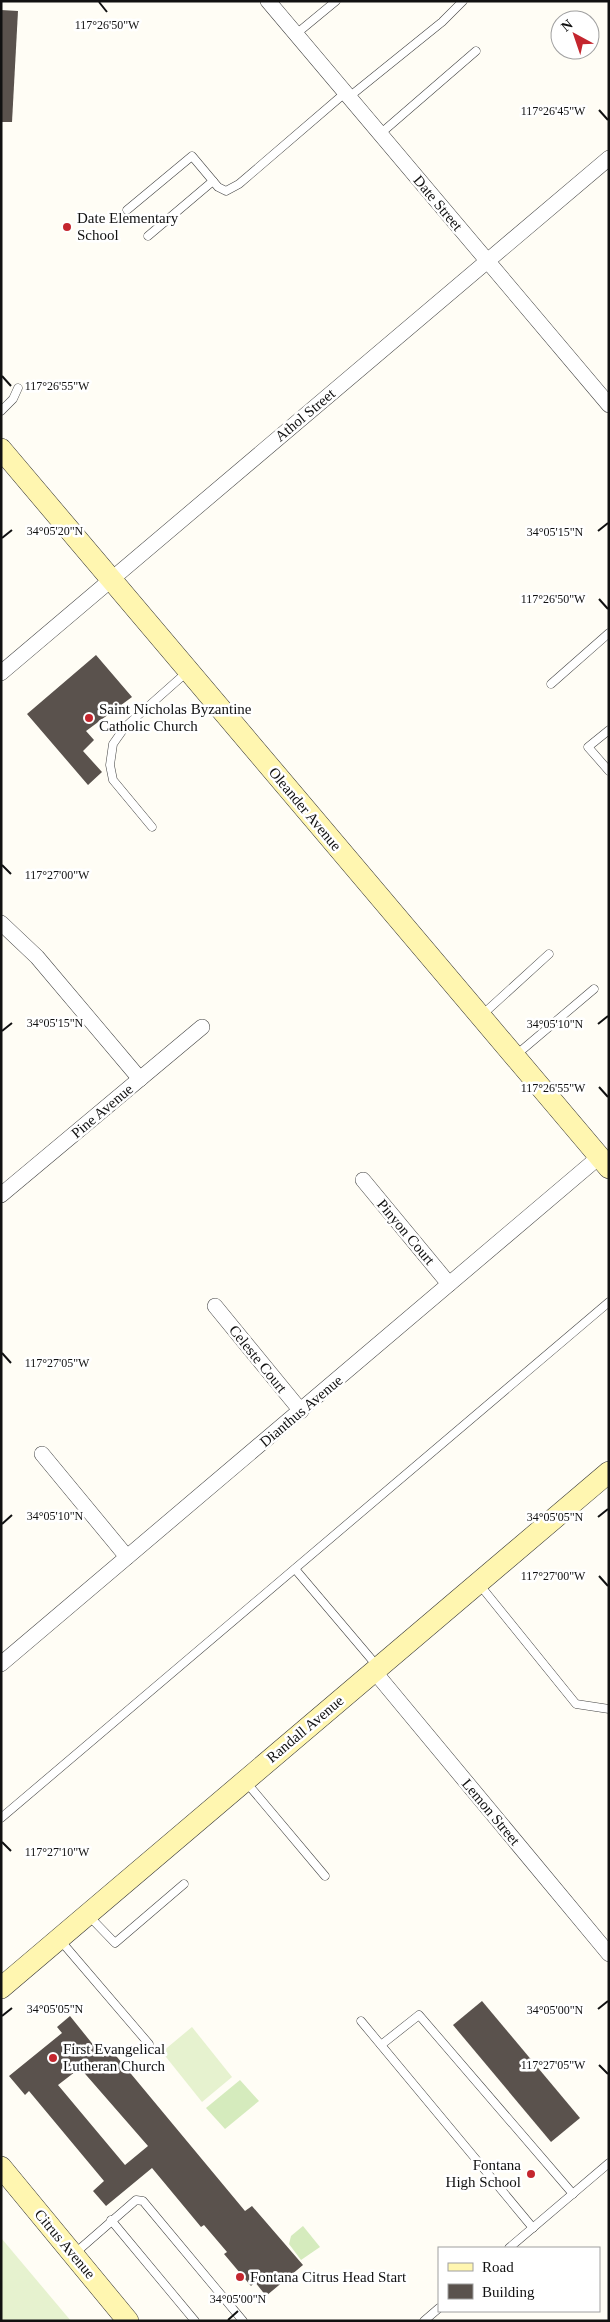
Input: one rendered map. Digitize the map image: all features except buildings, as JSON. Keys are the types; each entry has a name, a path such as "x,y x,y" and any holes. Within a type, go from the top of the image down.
{"street":[{"name":"Date Street","path":"268,1 487,261 606,397"},
{"name":"Athol Street","path":"1,673 609,158"},
{"name":"Oleander Avenue","path":"1,449 604,1162"},
{"path":"1,923 37,957 140,1079"},
{"name":"Pine Avenue","path":"1,1195 202,1027"},
{"name":"Dianthus Avenue","path":"1,1664 449,1284 604,1162"},
{"name":"Pinyon Court","path":"363,1180 449,1284"},
{"name":"Celeste Court","path":"215,1306 301,1411"},
{"path":"42,1454 127,1557"},
{"name":"Randall Avenue","path":"1,1988 609,1472"},
{"name":"Lemon Street","path":"376,1669 609,1954"},
{"name":"Citrus Avenue","path":"1,2167 128,2321"}],"lane":[{"path":"296,34 336,1"},
{"path":"127,210 192,156 218,187 226,191 239,184 347,95 442,22 463,1"},
{"path":"380,134 476,51"},
{"path":"148,236 213,181"},
{"path":"1,411 13,399 18,388"},
{"path":"551,684 609,633"},
{"path":"152,827 113,780 110,766 113,744 125,727 189,671"},
{"path":"609,730 588,747 609,771"},
{"path":"480,1016 549,954"},
{"path":"514,1056 594,989"},
{"path":"1,1818 609,1302"},
{"path":"295,1569 376,1669"},
{"path":"477,1583 576,1704 609,1709"},
{"path":"244,1780 325,1876"},
{"path":"88,1914 114,1943 184,1884"},
{"path":"58,1939 149,2044"},
{"path":"381,2045 419,2015 573,2194"},
{"path":"361,2021 532,2228"},
{"path":"510,2247 609,2163"},
{"path":"74,2254 136,2200 143,2201 243,2321"},
{"path":"111,2220 194,2321"},
{"path":"424,2321 438,2309"}],"green space":[{"path":"192,2027 232,2077 202,2102 162,2052"},
{"path":"240,2080 259,2101 225,2129 206,2108"},
{"path":"303,2226 320,2247 301,2260 289,2244 291,2236"},
{"path":"2,2239 71,2321 1,2321"}],"place":[{"name":"Date Elementary School","path":"67,227"},
{"name":"Saint Nicholas Byzantine Catholic Church","path":"89,718"},
{"name":"First Evangelical Lutheran Church","path":"53,2058"},
{"name":"Fontana High School","path":"531,2174"},
{"name":"Fontana Citrus Head Start","path":"240,2277"}]}
